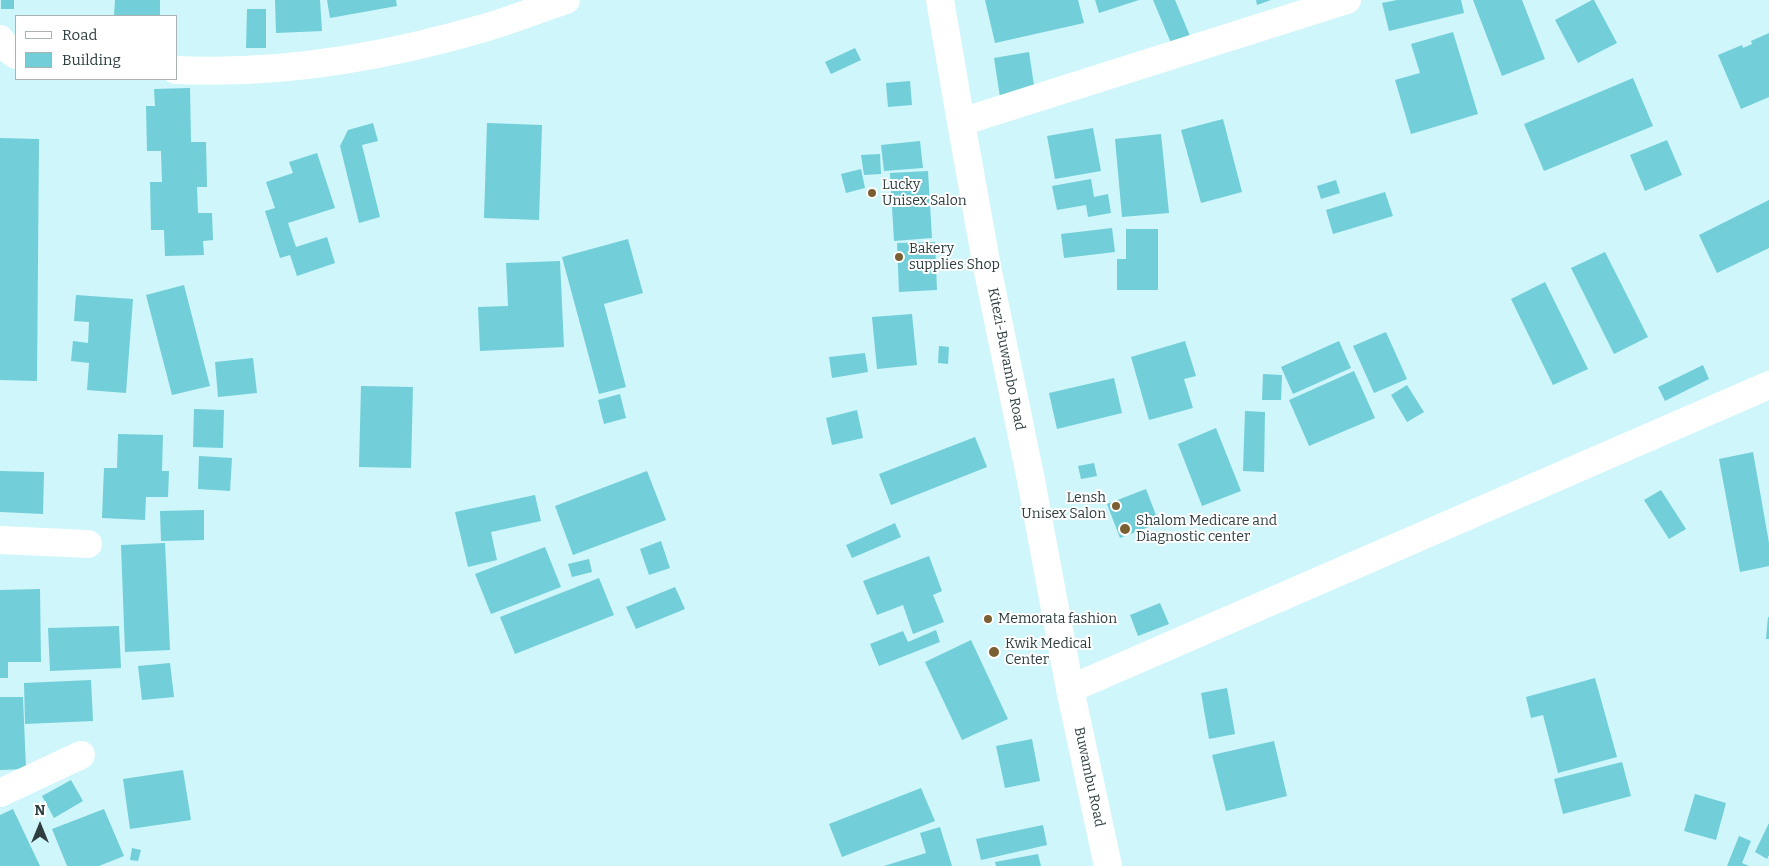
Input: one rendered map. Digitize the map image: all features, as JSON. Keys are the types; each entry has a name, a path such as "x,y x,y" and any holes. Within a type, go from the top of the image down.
{"street":[{"path":"178,70 220,72 293,67 380,54 484,28 566,0"},
{"name":"Kitezi-Buwambo Road","path":"940,0 960,122 1070,689"},
{"path":"960,122 1347,0"},
{"path":"0,39 15,54"},
{"path":"1070,689 1769,385"},
{"path":"0,540 88,544"},
{"name":"Buwambu Road","path":"1070,689 1108,866"},
{"path":"0,793 81,755"}],"building":[{"path":"1,0 14,0 14,9 1,9"},
{"path":"115,0 160,0 160,15 114,15"},
{"path":"275,0 320,0 322,31 276,33"},
{"path":"327,0 396,0 397,6 330,18"},
{"path":"985,0 1078,0 1084,23 995,43"},
{"path":"1095,0 1139,0 1099,13"},
{"path":"1153,0 1175,0 1190,36 1171,43"},
{"path":"1256,0 1271,0 1257,5"},
{"path":"1397,0 1461,0 1464,13 1389,31 1382,3"},
{"path":"1473,0 1522,0 1545,59 1502,76"},
{"path":"1594,0 1617,43 1578,63 1555,20"},
{"path":"247,9 266,9 266,48 246,48"},
{"path":"1453,32 1478,114 1411,134 1395,80 1420,73 1411,44"},
{"path":"1769,33 1769,97 1741,109 1718,55 1742,45 1743,48 1752,44 1751,41"},
{"path":"855,48 861,60 831,74 825,62"},
{"path":"1029,52 1035,92 1000,97 994,58"},
{"path":"1633,78 1653,126 1544,171 1524,124"},
{"path":"910,81 912,105 888,107 886,83"},
{"path":"190,88 191,142 206,142 207,187 197,187 198,213 212,213 213,240 203,241 204,255 165,256 164,230 151,230 150,182 162,182 161,151 147,151 146,106 155,106 154,89"},
{"path":"1223,119 1242,192 1201,203 1181,130"},
{"path":"373,123 378,141 362,145 380,217 359,223 340,146 348,130"},
{"path":"487,123 542,125 539,220 484,218"},
{"path":"1093,128 1101,171 1055,179 1047,136"},
{"path":"1161,134 1169,213 1122,217 1115,139"},
{"path":"0,138 39,139 37,381 0,380"},
{"path":"1667,140 1682,175 1645,191 1630,155"},
{"path":"920,141 923,168 884,171 881,145"},
{"path":"317,153 335,208 288,223 296,247 327,237 335,263 297,276 290,255 280,258 265,211 275,208 266,182 293,173 289,162"},
{"path":"880,154 881,174 864,175 861,155"},
{"path":"861,169 865,188 846,193 841,174"},
{"path":"928,171 932,238 894,241 890,173"},
{"path":"1091,179 1094,197 1108,194 1111,213 1088,217 1086,205 1057,210 1052,186"},
{"path":"1336,180 1340,193 1321,199 1317,186"},
{"path":"1385,192 1393,216 1333,234 1326,210"},
{"path":"1769,200 1769,248 1717,273 1699,235"},
{"path":"1112,228 1115,252 1064,258 1061,234"},
{"path":"1126,229 1158,229 1158,290 1117,290 1117,259 1126,259"},
{"path":"628,239 643,293 604,304 626,387 599,394 562,257"},
{"path":"935,242 937,290 899,292 897,243"},
{"path":"1605,252 1648,337 1614,354 1571,268"},
{"path":"560,261 564,347 480,351 478,307 508,306 506,263"},
{"path":"1545,282 1588,369 1553,385 1511,299"},
{"path":"184,285 210,386 172,395 146,295"},
{"path":"76,295 133,299 126,393 87,390 89,363 71,361 73,341 88,343 89,322 74,321"},
{"path":"912,314 917,365 877,369 872,317"},
{"path":"1386,332 1407,379 1374,393 1353,346"},
{"path":"1185,341 1196,376 1184,379 1193,408 1149,420 1131,357"},
{"path":"1339,341 1351,368 1293,394 1281,367"},
{"path":"939,346 949,347 948,364 938,363"},
{"path":"865,353 868,372 832,378 829,357"},
{"path":"253,358 257,393 218,397 215,362"},
{"path":"1703,365 1709,379 1665,401 1658,387"},
{"path":"1354,371 1375,418 1309,446 1289,400"},
{"path":"1263,374 1282,375 1281,400 1262,400"},
{"path":"1114,378 1122,413 1057,429 1049,393"},
{"path":"1407,385 1424,412 1407,422 1391,395"},
{"path":"361,386 413,387 411,468 359,467"},
{"path":"620,394 626,418 604,424 598,400"},
{"path":"194,409 224,410 223,448 193,447"},
{"path":"857,410 863,438 832,445 826,418"},
{"path":"1245,411 1265,412 1264,472 1243,471"},
{"path":"1216,428 1241,491 1202,506 1178,444"},
{"path":"118,434 163,435 162,471 169,471 168,497 146,497 145,520 102,518 104,468 117,468"},
{"path":"975,437 987,467 891,505 879,474"},
{"path":"1753,452 1769,543 1769,566 1740,572 1719,459"},
{"path":"199,456 232,458 230,491 198,489"},
{"path":"1094,463 1097,476 1081,479 1078,466"},
{"path":"0,471 44,472 43,514 0,512"},
{"path":"647,471 666,520 573,555 555,506"},
{"path":"1146,489 1159,523 1120,538 1107,504"},
{"path":"1661,490 1686,529 1669,539 1644,500"},
{"path":"535,495 541,521 491,532 497,560 468,567 455,512"},
{"path":"204,510 204,540 161,541 160,511"},
{"path":"895,523 901,537 852,558 846,545"},
{"path":"661,541 670,568 649,575 640,549"},
{"path":"165,543 170,650 125,652 121,545"},
{"path":"545,547 561,587 491,614 475,574"},
{"path":"929,556 942,591 933,595 944,622 913,634 903,605 877,615 863,581"},
{"path":"589,559 592,572 572,577 568,564"},
{"path":"599,578 614,615 515,654 500,617"},
{"path":"675,587 685,609 636,629 626,607"},
{"path":"40,589 41,662 8,662 8,678 0,678 0,590"},
{"path":"1160,603 1169,624 1138,636 1130,615"},
{"path":"1768,617 1769,639 1766,639"},
{"path":"119,626 121,668 50,671 48,628"},
{"path":"936,630 940,642 879,666 870,644 903,631 908,642"},
{"path":"971,640 1008,719 962,740 925,662"},
{"path":"170,663 174,697 142,700 138,666"},
{"path":"1595,678 1617,757 1558,773 1543,715 1531,718 1526,697"},
{"path":"91,680 93,721 25,724 24,683"},
{"path":"1227,688 1235,734 1209,739 1201,693"},
{"path":"0,697 23,697 26,769 0,770"},
{"path":"1032,739 1040,781 1005,788 996,746"},
{"path":"1274,741 1287,796 1226,811 1212,755"},
{"path":"1622,762 1631,796 1563,814 1554,779"},
{"path":"183,770 191,820 130,829 123,779"},
{"path":"71,780 83,801 54,818 42,796"},
{"path":"921,788 935,821 842,857 829,824"},
{"path":"1695,794 1726,803 1716,840 1684,831"},
{"path":"13,809 40,866 0,866 0,815"},
{"path":"104,809 124,856 99,866 67,866 52,829"},
{"path":"1769,823 1769,855 1767,859 1755,852"},
{"path":"1043,825 1047,845 981,860 976,839"},
{"path":"940,827 952,866 884,866 926,853 920,833"},
{"path":"1739,836 1751,841 1742,863 1749,866 1727,866"},
{"path":"132,848 141,850 138,861 130,860"},
{"path":"1038,854 1041,866 996,866 995,862"}],"place":[{"name":"Lucky Unisex Salon","path":"872,193"},
{"name":"Bakery supplies Shop","path":"899,257"},
{"name":"Lensh Unisex Salon","path":"1116,506"},
{"name":"Shalom Medicare and Diagnostic center","path":"1125,529"},
{"name":"Memorata fashion","path":"988,619"},
{"name":"Kwik Medical Center","path":"994,652"}]}
